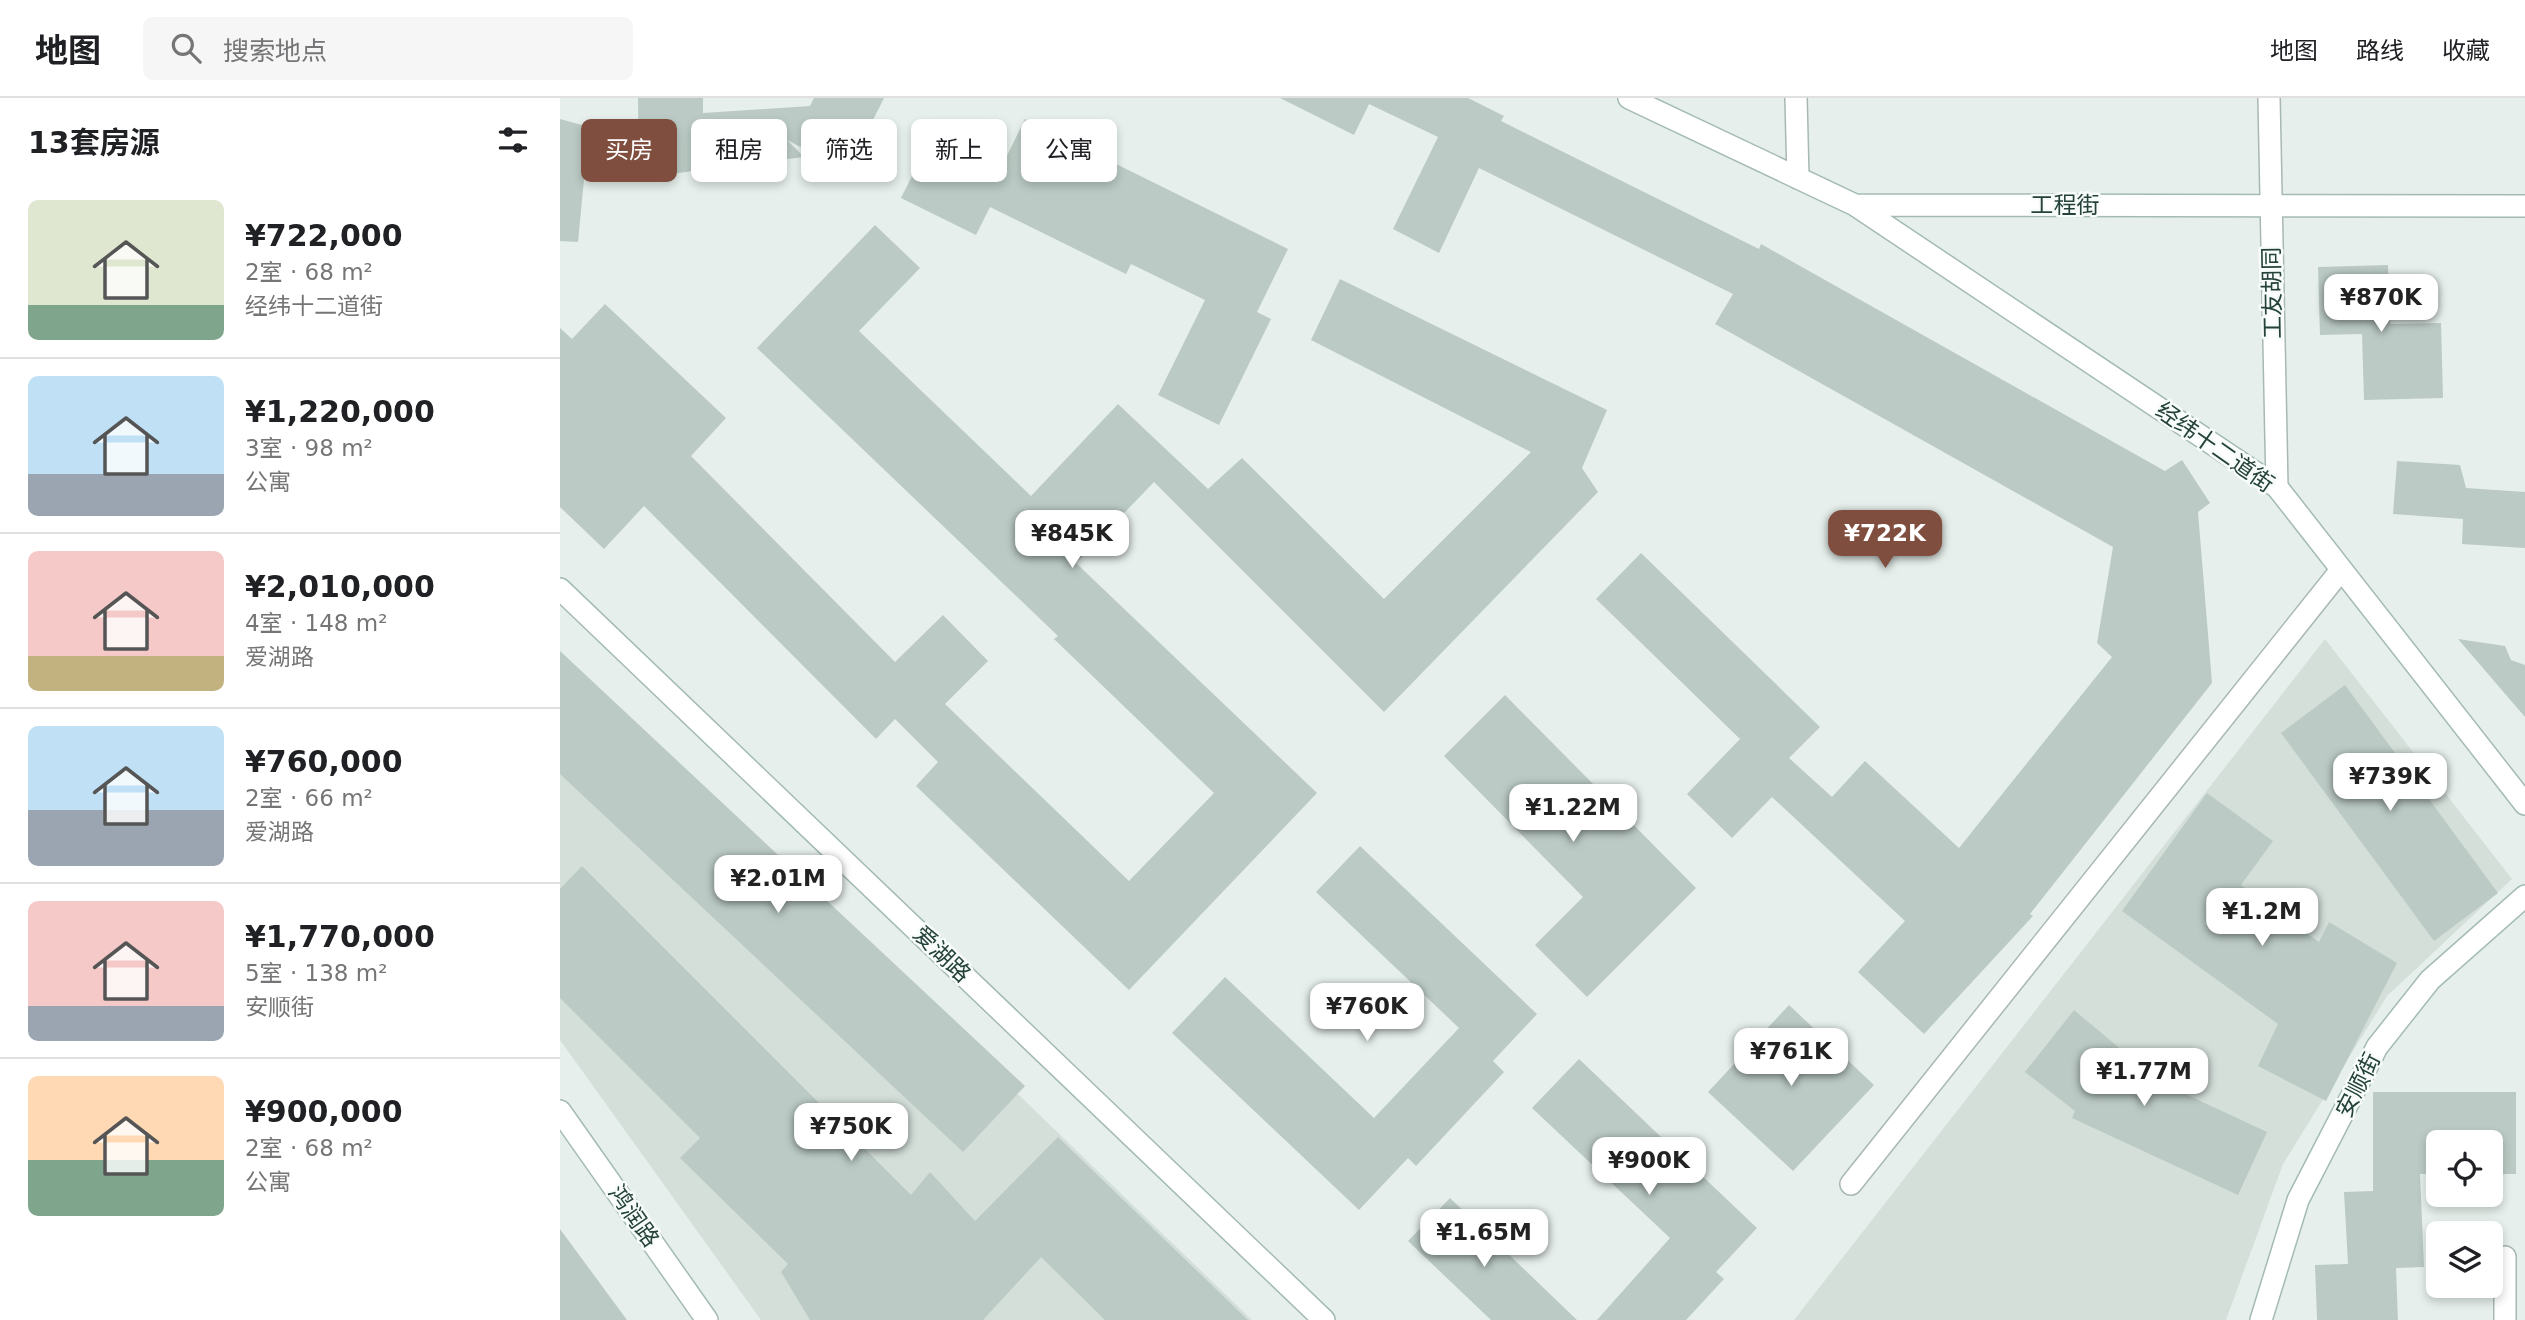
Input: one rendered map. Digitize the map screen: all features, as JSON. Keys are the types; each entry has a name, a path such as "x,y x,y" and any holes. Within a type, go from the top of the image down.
{"street":[{"name":"工程街","path":"1629,98 1855,205 2525,206"},
{"path":"1796,98 1798,178"},
{"name":"工友胡同","path":"2269,98 2277,488"},
{"name":"经纬十二道街","path":"1855,205 2277,488 2525,804"},
{"path":"1851,1184 2341,570"},
{"name":"爱湖路","path":"560,589 1324,1320"},
{"name":"安顺街","path":"2261,1320 2298,1200 2377,1047 2430,980 2525,896"},
{"name":"鸿润路","path":"560,1111 707,1320"},
{"path":"2505,1257 2505,1320"}],"shaded area":[{"path":"2325,639 2512,879 2387,996 2283,1164 2226,1320 1794,1320"},
{"path":"560,652 1252,1320 761,1320 560,1040"}],"building":[{"path":"638,98 703,98 703,113 810,106 814,98 884,98 874,119 801,119 801,147 787,140 787,119 691,119 691,171 677,173 677,119 638,119"},
{"path":"1280,98 1468,98 1504,116 1501,121 1759,249 1761,244 2165,471 2182,460 2210,503 2198,512 2212,683 2030,914 2033,916 1924,1034 1858,972 1905,921 1772,797 1732,838 1687,794 1740,739 1596,599 1641,553 1820,727 1789,758 1832,797 1865,761 1959,848 2112,657 2097,643 2113,547 1715,324 1733,294 1479,168 1439,253 1393,229 1438,137 1369,104 1354,135"},
{"path":"560,119 581,125 581,182 584,182 578,242 560,241"},
{"path":"1021,127 1021,182 1117,182 1117,164 1288,249 1257,312 1271,319 1219,425 1158,395 1205,300 1131,264 1126,274 990,207 976,235 901,198 911,178 911,182 1007,182 1007,156"},
{"path":"787,140 801,154 801,157 787,159"},
{"path":"875,225 920,268 859,331 1031,496 1118,404 1208,489 1242,458 1384,599 1531,452 1311,340 1340,279 1607,410 1582,468 1598,492 1384,712 1154,482 1076,563 1317,793 1129,990 916,786 938,762 895,719 876,739 644,506 604,549 560,507 560,328 572,339 605,304 726,418 691,456 895,662 943,615 988,661 945,704 1129,881 1214,793 1054,639 1058,636 757,348"},
{"path":"2388,265 2390,324 2441,323 2443,398 2364,400 2362,334 2320,335 2318,267"},
{"path":"2397,461 2460,465 2466,488 2525,492 2525,548 2462,544 2463,519 2393,514"},
{"path":"2458,639 2505,646 2511,660 2525,665 2525,717"},
{"path":"560,651 1025,1086 963,1152 560,774"},
{"path":"2345,685 2498,893 2434,941 2281,733"},
{"path":"1505,695 1696,888 1587,997 1535,945 1583,897 1444,756"},
{"path":"2207,793 2273,841 2241,885 2319,942 2329,922 2397,963 2326,1101 2258,1066 2278,1024 2122,911"},
{"path":"1360,846 1537,1014 1493,1061 1504,1072 1416,1166 1408,1158 1359,1210 1172,1033 1225,977 1374,1118 1459,1028 1316,892"},
{"path":"582,866 911,1195 930,1172 975,1221 1058,1137 1248,1320 1105,1320 1041,1257 983,1320 810,1320 781,1272 788,1264 680,1158 700,1138 560,998 560,889"},
{"path":"1789,1005 1874,1085 1793,1171 1708,1092"},
{"path":"2074,1010 2129,1056 2123,1065 2267,1132 2238,1195 2072,1118 2075,1111 2025,1072"},
{"path":"1579,1059 1757,1228 1716,1272 1724,1279 1686,1320 1597,1320 1670,1238 1532,1108"},
{"path":"2373,1092 2516,1092 2516,1174 2503,1174 2503,1130 2426,1130 2426,1174 2420,1174 2424,1267 2396,1268 2398,1320 2317,1320 2315,1265 2348,1264 2344,1192 2373,1191"},
{"path":"1450,1198 1577,1320 1491,1320 1408,1241"},
{"path":"560,1229 627,1320 560,1320"}]}
